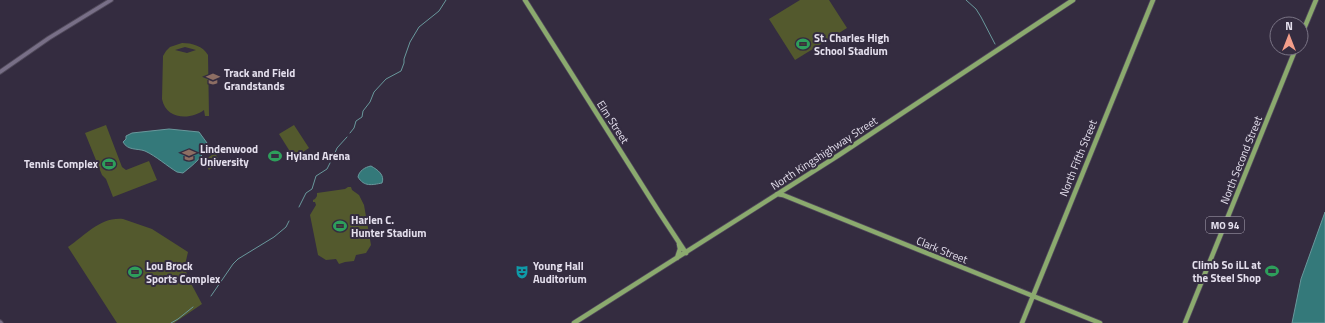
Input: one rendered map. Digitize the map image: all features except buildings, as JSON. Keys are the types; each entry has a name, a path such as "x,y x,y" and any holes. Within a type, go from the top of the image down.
{"main road":[{"name":"Elm Street","path":"525,0 686,253"},
{"name":"North Kingshighway Street","path":"574,323 686,253 1073,0"},
{"name":"North Fifth Street","path":"1022,323 1153,0"},
{"path":"1309,17 1316,0"},
{"name":"North Second Street","path":"1185,323 1293,56"},
{"name":"Clark Street","path":"777,194 783,195 1100,323"},
{"path":"677,258 680,249 679,242"}],"street":[{"path":"0,72 49,38 112,0"}],"shaded area":[{"name":"St. Charles High School Stadium","path":"800,0 829,0 847,28 795,60 769,19"},
{"path":"182,43 190,44 200,47 208,55 209,116 205,116 204,110 193,115 180,116 168,111 164,106 162,99 163,56 170,47","holes":["185,47 196,50 187,53 175,50"]},
{"name":"Tennis Complex","path":"106,125 122,167 126,170 149,161 157,180 113,197 106,179 102,175 85,133"},
{"path":"294,125 309,148 294,158 279,134"},
{"path":"169,129 199,132 207,143 201,156 183,173 177,172 145,151 127,147 123,142 126,139 126,136 132,133"},
{"path":"215,153 220,162 209,170 203,161"},
{"path":"371,166 382,175 382,183 372,185 366,184 358,177 363,170"},
{"name":"Harlen C. Hunter Stadium","path":"351,187 352,190 359,195 364,205 371,245 366,253 356,255 354,261 339,264 336,259 326,260 318,255 310,215 316,205 313,200 317,196 317,193 345,189"},
{"path":"1325,212 1325,323 1292,323 1301,279"},
{"name":"Lou Brock Sports Complex","path":"115,219 123,219 152,229 188,252 185,265 187,276 202,304 174,323 117,323 68,247 100,224"}],"waterway":[{"path":"350,133 354,128 356,121 362,117 363,111 370,102 374,92 386,79 401,71 410,42 419,27 439,11 446,0"},
{"path":"966,0 976,9 995,44"},
{"path":"334,155 337,148 347,137"},
{"path":"299,207 306,193 312,189 316,176 327,169 330,163"},
{"path":"211,296 238,259 274,237 286,227 289,221"},
{"path":"171,323 193,307"}],"place":[{"name":"St. Charles High School Stadium","path":"803,44"},
{"name":"Track and Field Grandstands","path":"213,79"},
{"name":"Lindenwood University","path":"189,155"},
{"name":"Hyland Arena","path":"275,156"},
{"name":"Tennis Complex","path":"109,164"},
{"name":"Harlen C. Hunter Stadium","path":"340,226"},
{"name":"Climb So iLL at the Steel Shop","path":"1272,271"},
{"name":"Lou Brock Sports Complex","path":"135,272"},
{"name":"Young Hall Auditorium","path":"522,272"}]}
